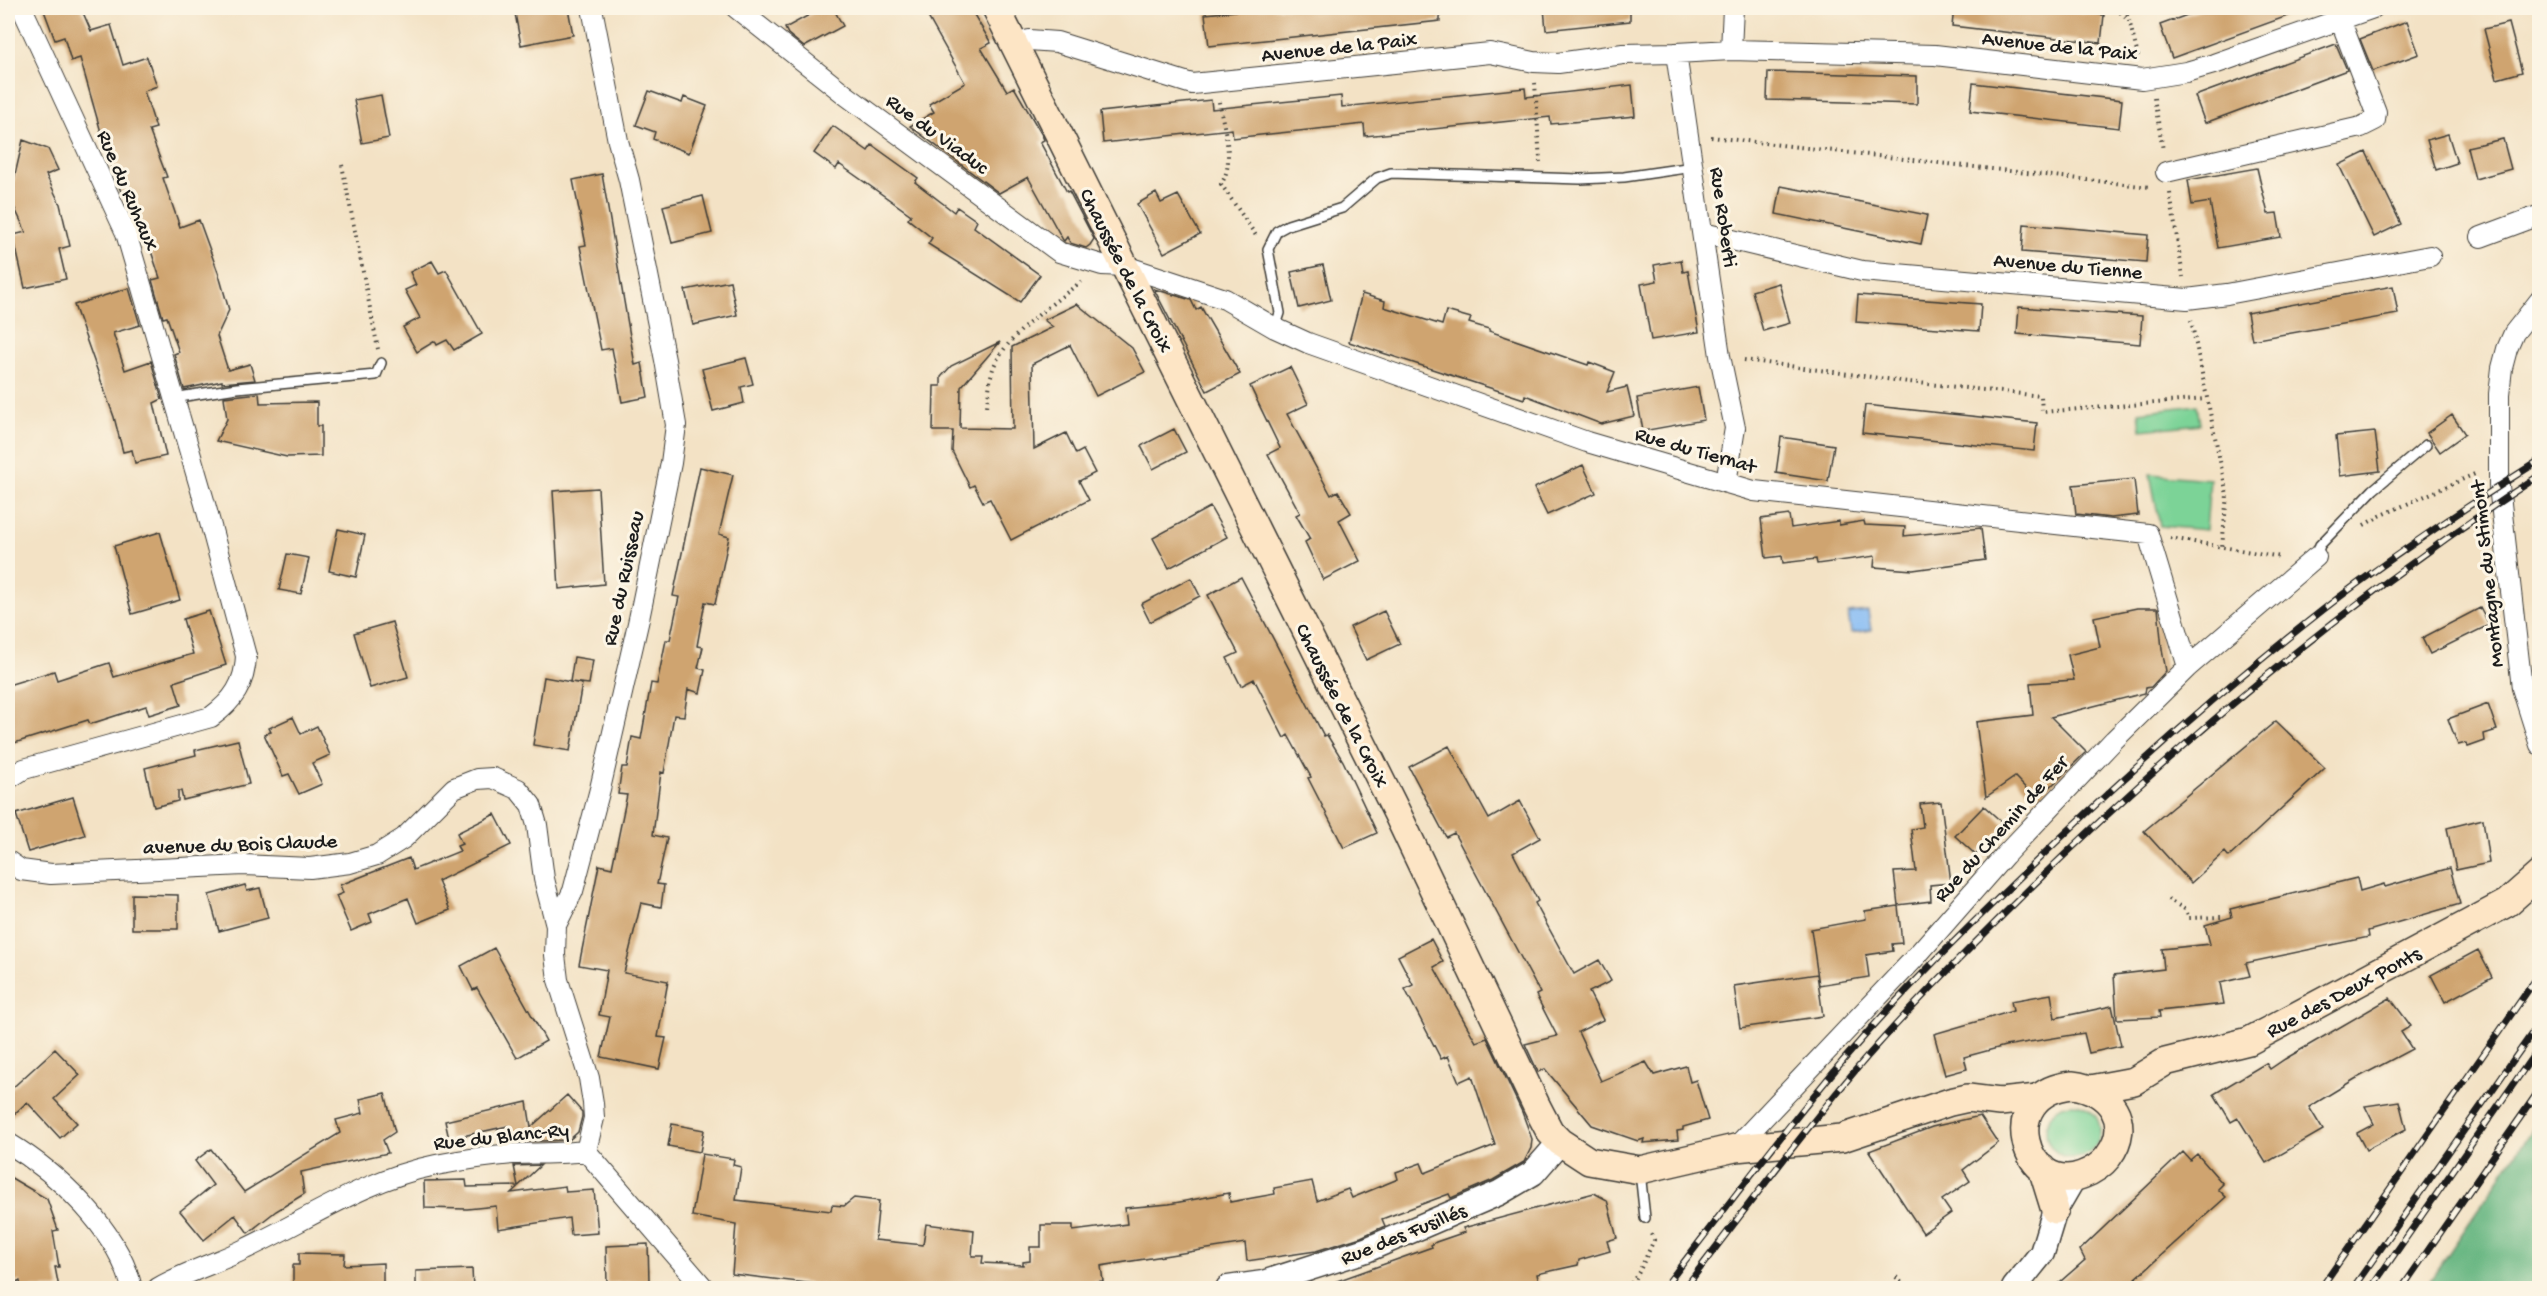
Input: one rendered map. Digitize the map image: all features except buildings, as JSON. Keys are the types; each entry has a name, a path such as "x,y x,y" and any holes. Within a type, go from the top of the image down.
{"main road":[{"name":"Chaussée de la Croix","path":"996,8 1114,266 1397,813 1550,1132 1560,1142 1589,1161 1640,1170 1735,1148 1842,1138"},
{"name":"Rue des Deux Ponts","path":"1842,1138 1968,1098 2000,1102 2038,1098 2048,1090 2060,1086 2072,1085 2091,1089 2134,1081 2165,1062 2249,1041 2507,903 2540,874"},
{"path":"2038,1098 2027,1112 2024,1128 2030,1152 2042,1168 2057,1179 2073,1179 2097,1168 2110,1155 2116,1140 2117,1118 2134,1081"},
{"path":"2091,1089 2106,1098 2117,1118"},
{"path":"2000,1102 2024,1128"},
{"path":"2042,1168 2055,1210"}],"street":[{"name":"Rue du Ruhaux","path":"22,8 126,233 173,398"},
{"name":"Rue du Ruisseau","path":"586,1151 594,1118 593,1102 589,1078 558,980 555,955 556,926 573,891 595,810 639,619 671,463 676,425 629,180 615,130 592,8"},
{"name":"Rue du Viaduc","path":"736,8 847,96 1059,252 1114,266"},
{"path":"1676,53 1731,50 1733,8"},
{"name":"Avenue de la Paix","path":"1731,50 1935,55 2142,79 2186,72 2214,64 2373,8"},
{"path":"2162,180 2361,127 2375,120 2376,113 2340,19"},
{"name":"Avenue de la Paix","path":"1013,45 1029,40 1057,42 1192,84 1490,53 1534,62 1558,63 1623,54 1676,53"},
{"name":"Rue Roberti","path":"1676,53 1704,233 1720,356 1735,428 1726,483"},
{"path":"2481,237 2540,215"},
{"name":"Avenue du Tienne","path":"1704,233 1862,271 2187,298 2227,294 2430,256"},
{"name":"Rue du Tiernat","path":"1114,266 1225,299 1275,328 1308,343 1587,442 1754,491 2148,534"},
{"name":"Montagne du Stimont","path":"2540,300 2523,319 2507,349 2499,394 2499,486 2522,688 2540,745"},
{"path":"8,779 34,766 211,717 231,701 242,682 246,656 240,629 173,398"},
{"path":"2148,534 2188,667"},
{"name":"Rue du Chemin de Fer","path":"1735,1148 1912,961 2005,855 2114,740 2188,667 2314,560"},
{"name":"avenue du Bois Claude","path":"8,861 21,870 51,874 244,864 310,868 337,866 377,855 396,844 454,788 477,778 493,778 518,789 531,805 556,926"},
{"name":"Rue des Fusillés","path":"1227,1288 1263,1283 1366,1250 1499,1193 1533,1173 1560,1142"},
{"path":"8,1143 42,1166 69,1190 116,1249 127,1270 132,1288"},
{"name":"Rue du Blanc-Ry","path":"158,1288 247,1249 363,1187 400,1174 472,1159 586,1151 704,1288"},
{"path":"2014,1288 2042,1253 2055,1210 2073,1179"}],"lane":[{"path":"1275,328 1280,313 1268,249 1278,231 1288,225 1342,208 1377,178 1391,173 1541,178 1624,177 1694,167"},
{"path":"173,398 237,388 376,375 381,363"},
{"path":"2314,560 2320,545 2373,490 2426,445"},
{"path":"1640,1170 1645,1218"}],"path":[{"path":"2116,8 2130,22"},
{"path":"2126,8 2142,79"},
{"path":"1534,62 1541,178"},
{"path":"1217,83 1228,163 1226,177 1221,184 1251,231 1268,249"},
{"path":"1689,135 2162,180"},
{"path":"342,165 381,363"},
{"path":"987,406 993,368 1008,345 1035,317 1114,266"},
{"path":"1720,356 1909,382 2040,396 2042,412 2206,399"},
{"path":"2363,526 2380,516 2487,469 2500,459"},
{"path":"2148,534 2314,560"},
{"path":"2168,899 2186,910 2189,918 2222,917"},
{"path":"1628,1288 1640,1272 1654,1240 1645,1218"},
{"path":"1896,1277 1907,1288"}],"green space":[{"path":"2197,405 2200,424 2141,430 2139,412"},
{"path":"2150,474 2210,479 2206,530 2160,526"},
{"path":"2073,1104 2083,1106 2092,1112 2098,1121 2100,1131 2098,1141 2092,1150 2083,1156 2073,1158 2063,1156 2054,1150 2048,1141 2046,1131 2048,1121 2054,1112 2063,1106"},
{"path":"2539,1120 2539,1288 2425,1288"}],"water":[{"path":"1868,611 1871,630 1851,633 1848,613"}],"railway":[{"path":"1664,1288 1795,1118 1862,1039 1950,946 2129,774 2206,706 2324,609 2430,532 2540,460"},
{"path":"1685,1288 1789,1152 1873,1050 1955,963 2079,841 2140,784 2268,674 2401,571 2540,475"},
{"path":"2321,1288 2540,973"},
{"path":"2353,1288 2540,1022"},
{"path":"2371,1288 2540,1046"},
{"path":"2402,1288 2540,1089"}]}
